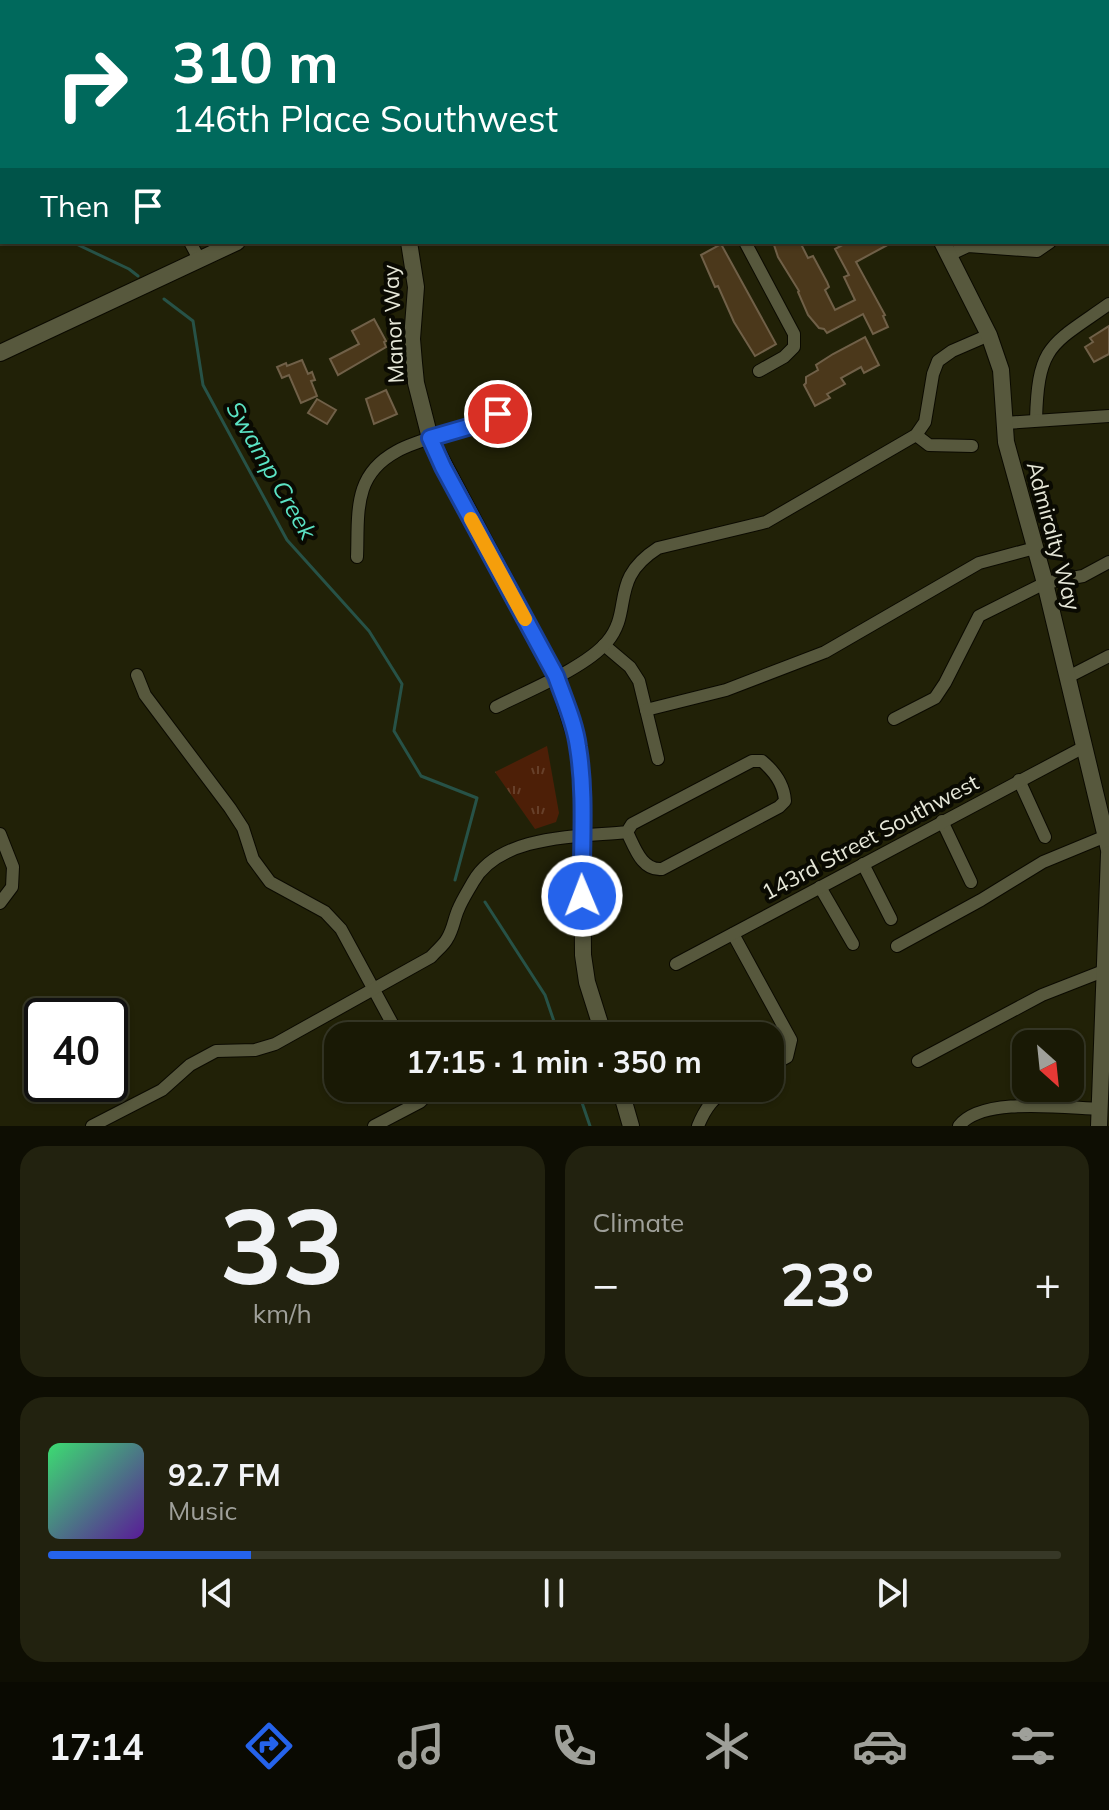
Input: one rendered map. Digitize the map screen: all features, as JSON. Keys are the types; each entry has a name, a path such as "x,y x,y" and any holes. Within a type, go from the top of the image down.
{"street":[{"path":"191,244 199,259"},
{"path":"0,353 233,244"},
{"name":"Manor Way","path":"409,244 416,287 412,339 416,383 430,438 556,676 578,745 582,794 583,955 587,982 600,1022"},
{"path":"746,244 794,334 794,347 784,357 759,371"},
{"path":"945,249 968,246 1037,251 1047,244"},
{"name":"Admiralty Way","path":"945,249 989,335 1001,370 1006,442 1045,583 1084,747 1105,809 1108,847 1106,970 1099,1126"},
{"path":"1036,420 1042,364 1053,343 1109,304"},
{"path":"496,707 594,655 610,640 625,584 644,557 658,548 766,522 916,435 925,422 931,382 938,361 952,351 989,335"},
{"path":"357,557 362,493 368,476 389,455 498,414"},
{"path":"1005,423 1109,416"},
{"path":"916,435 929,445 972,446"},
{"path":"646,710 726,690 825,652 979,563 1035,548"},
{"path":"894,719 935,698 979,616 1045,583 1083,576 1109,562"},
{"path":"604,645 639,681 658,759"},
{"path":"1068,677 1109,656"},
{"path":"137,675 145,695 243,828 253,859 270,882 325,912 341,929 391,1022"},
{"name":"143rd Street Southwest","path":"676,964 1084,747"},
{"path":"752,761 762,761 772,769 785,801 662,869 653,870 646,866 627,832 632,824 752,761"},
{"path":"1019,780 1045,837"},
{"path":"942,821 971,882"},
{"path":"92,1126 162,1090 190,1065 216,1051 255,1050 275,1044 431,957 447,939 475,877 495,860 528,843 555,837 627,832"},
{"path":"0,834 13,867 12,887 0,903"},
{"path":"897,946 1043,862 1108,847"},
{"path":"863,864 891,919"},
{"path":"820,887 853,944"},
{"path":"733,934 781,1022"},
{"path":"918,1061 1042,995 1106,970"},
{"path":"784,1027 791,1040 784,1059"},
{"path":"374,1126 420,1102"},
{"path":"624,1102 631,1126"},
{"path":"698,1126 711,1102"},
{"path":"959,1126 979,1111 999,1107 1101,1109"}],"green space":[{"path":"547,746 559,813 556,822 535,829 495,772"}],"building":[{"path":"721,244 776,344 755,356 734,322 718,286 715,287 701,255"},
{"path":"774,244 801,244 808,258 813,256 827,282 829,287 825,290 835,310 855,300 844,277 849,275 835,249 844,244 889,244 856,262 885,315 888,327 873,334 863,314 827,333 819,328 808,315 799,291"},
{"path":"374,319 386,347 338,375 330,359 359,344 352,331"},
{"path":"1109,326 1109,354 1094,362 1085,347 1093,342 1090,338"},
{"path":"865,337 879,365 864,373 861,367 841,378 845,384 827,394 830,398 815,406 804,385 806,377 818,370 816,365"},
{"path":"302,360 308,374 312,372 315,380 311,381 317,396 301,403 289,375 282,378 277,367"},
{"path":"386,390 397,414 374,424 366,399"},
{"path":"317,399 336,410 327,424 308,413"}],"waterway":[{"name":"Swamp Creek","path":"76,244 138,276"},
{"name":"Swamp Creek","path":"164,299 193,321 203,385 287,540 369,631 402,684 394,731 421,776 477,798 455,880"},
{"name":"Swamp Creek","path":"485,902 545,995 554,1022"},
{"name":"Swamp Creek","path":"582,1102 590,1126"}],"slow traffic":[{"path":"471,519 525,619"}],"route":[{"path":"498,414 430,438 556,676 569,711 578,745 582,794 582,896"}]}
